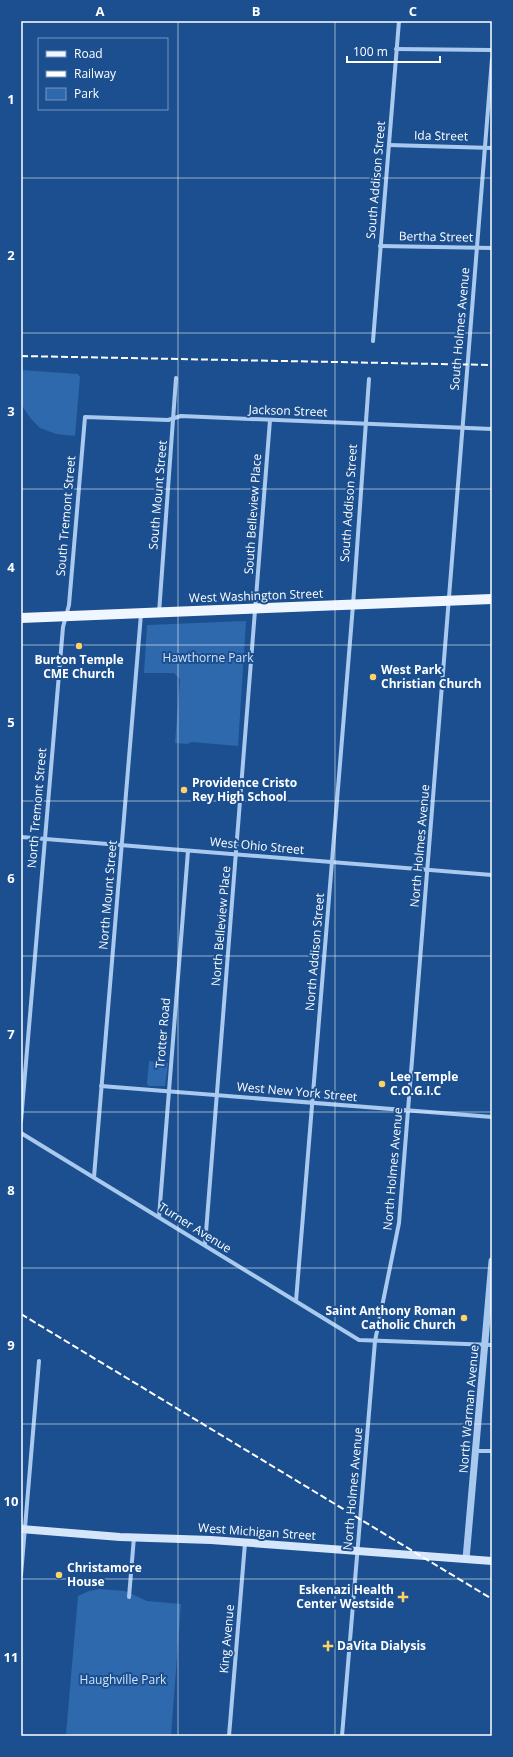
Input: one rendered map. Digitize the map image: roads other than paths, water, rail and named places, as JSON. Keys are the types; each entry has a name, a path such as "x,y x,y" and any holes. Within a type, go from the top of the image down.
{"main road":[{"name":"West Washington Street","path":"21,618 492,599"},
{"name":"West Michigan Street","path":"23,1529 134,1538 245,1543 492,1561"}],"street":[{"name":"South Addison Street","path":"373,341 399,21"},
{"path":"396,48 492,50"},
{"name":"South Holmes Avenue","path":"449,601 492,59"},
{"name":"Ida Street","path":"389,145 492,148"},
{"name":"Bertha Street","path":"380,246 492,248"},
{"name":"South Mount Street","path":"158,613 176,378"},
{"name":"South Addison Street","path":"353,605 369,379"},
{"name":"Jackson Street","path":"85,417 168,420 180,416 492,429"},
{"name":"South Tremont Street","path":"66,616 69,605 85,417"},
{"name":"South Belleview Place","path":"256,609 270,420"},
{"name":"North Holmes Avenue","path":"342,1736 375,1341 398,1229 449,601"},
{"name":"North Addison Street","path":"296,1301 353,605"},
{"name":"North Belleview Place","path":"205,1245 256,609"},
{"name":"North Mount Street","path":"94,1177 141,614"},
{"name":"North Tremont Street","path":"21,1121 63,627 66,616"},
{"name":"West Ohio Street","path":"21,837 492,875"},
{"name":"Trotter Road","path":"159,1217 188,851"},
{"name":"West New York Street","path":"101,1086 492,1117"},
{"name":"Turner Avenue","path":"21,1133 359,1340 375,1341"},
{"name":"North Warman Avenue","path":"466,1559 476,1451 489,1345 492,1261"},
{"path":"375,1341 489,1345"},
{"path":"21,1575 23,1529 39,1361"},
{"path":"476,1451 492,1451"},
{"path":"129,1597 134,1538"},
{"name":"King Avenue","path":"229,1736 245,1543"}],"railway":[{"path":"21,356 492,365"},
{"path":"21,1314 492,1599"}],"place":[{"name":"Burton Temple CME Church","path":"79,646"},
{"name":"West Park Christian Church","path":"373,677"},
{"name":"Providence Cristo Rey High School","path":"184,790"},
{"name":"Lee Temple C.O.G.I.C","path":"382,1084"},
{"name":"Saint Anthony Roman Catholic Church","path":"464,1318"},
{"name":"Christamore House","path":"59,1575"},
{"name":"Eskenazi Health Center Westside","path":"403,1597"},
{"name":"DaVita Dialysis","path":"328,1646"}],"park label":[{"name":"Hawthorne Park","path":"208,658"},
{"name":"Haughville Park","path":"123,1680"}]}
